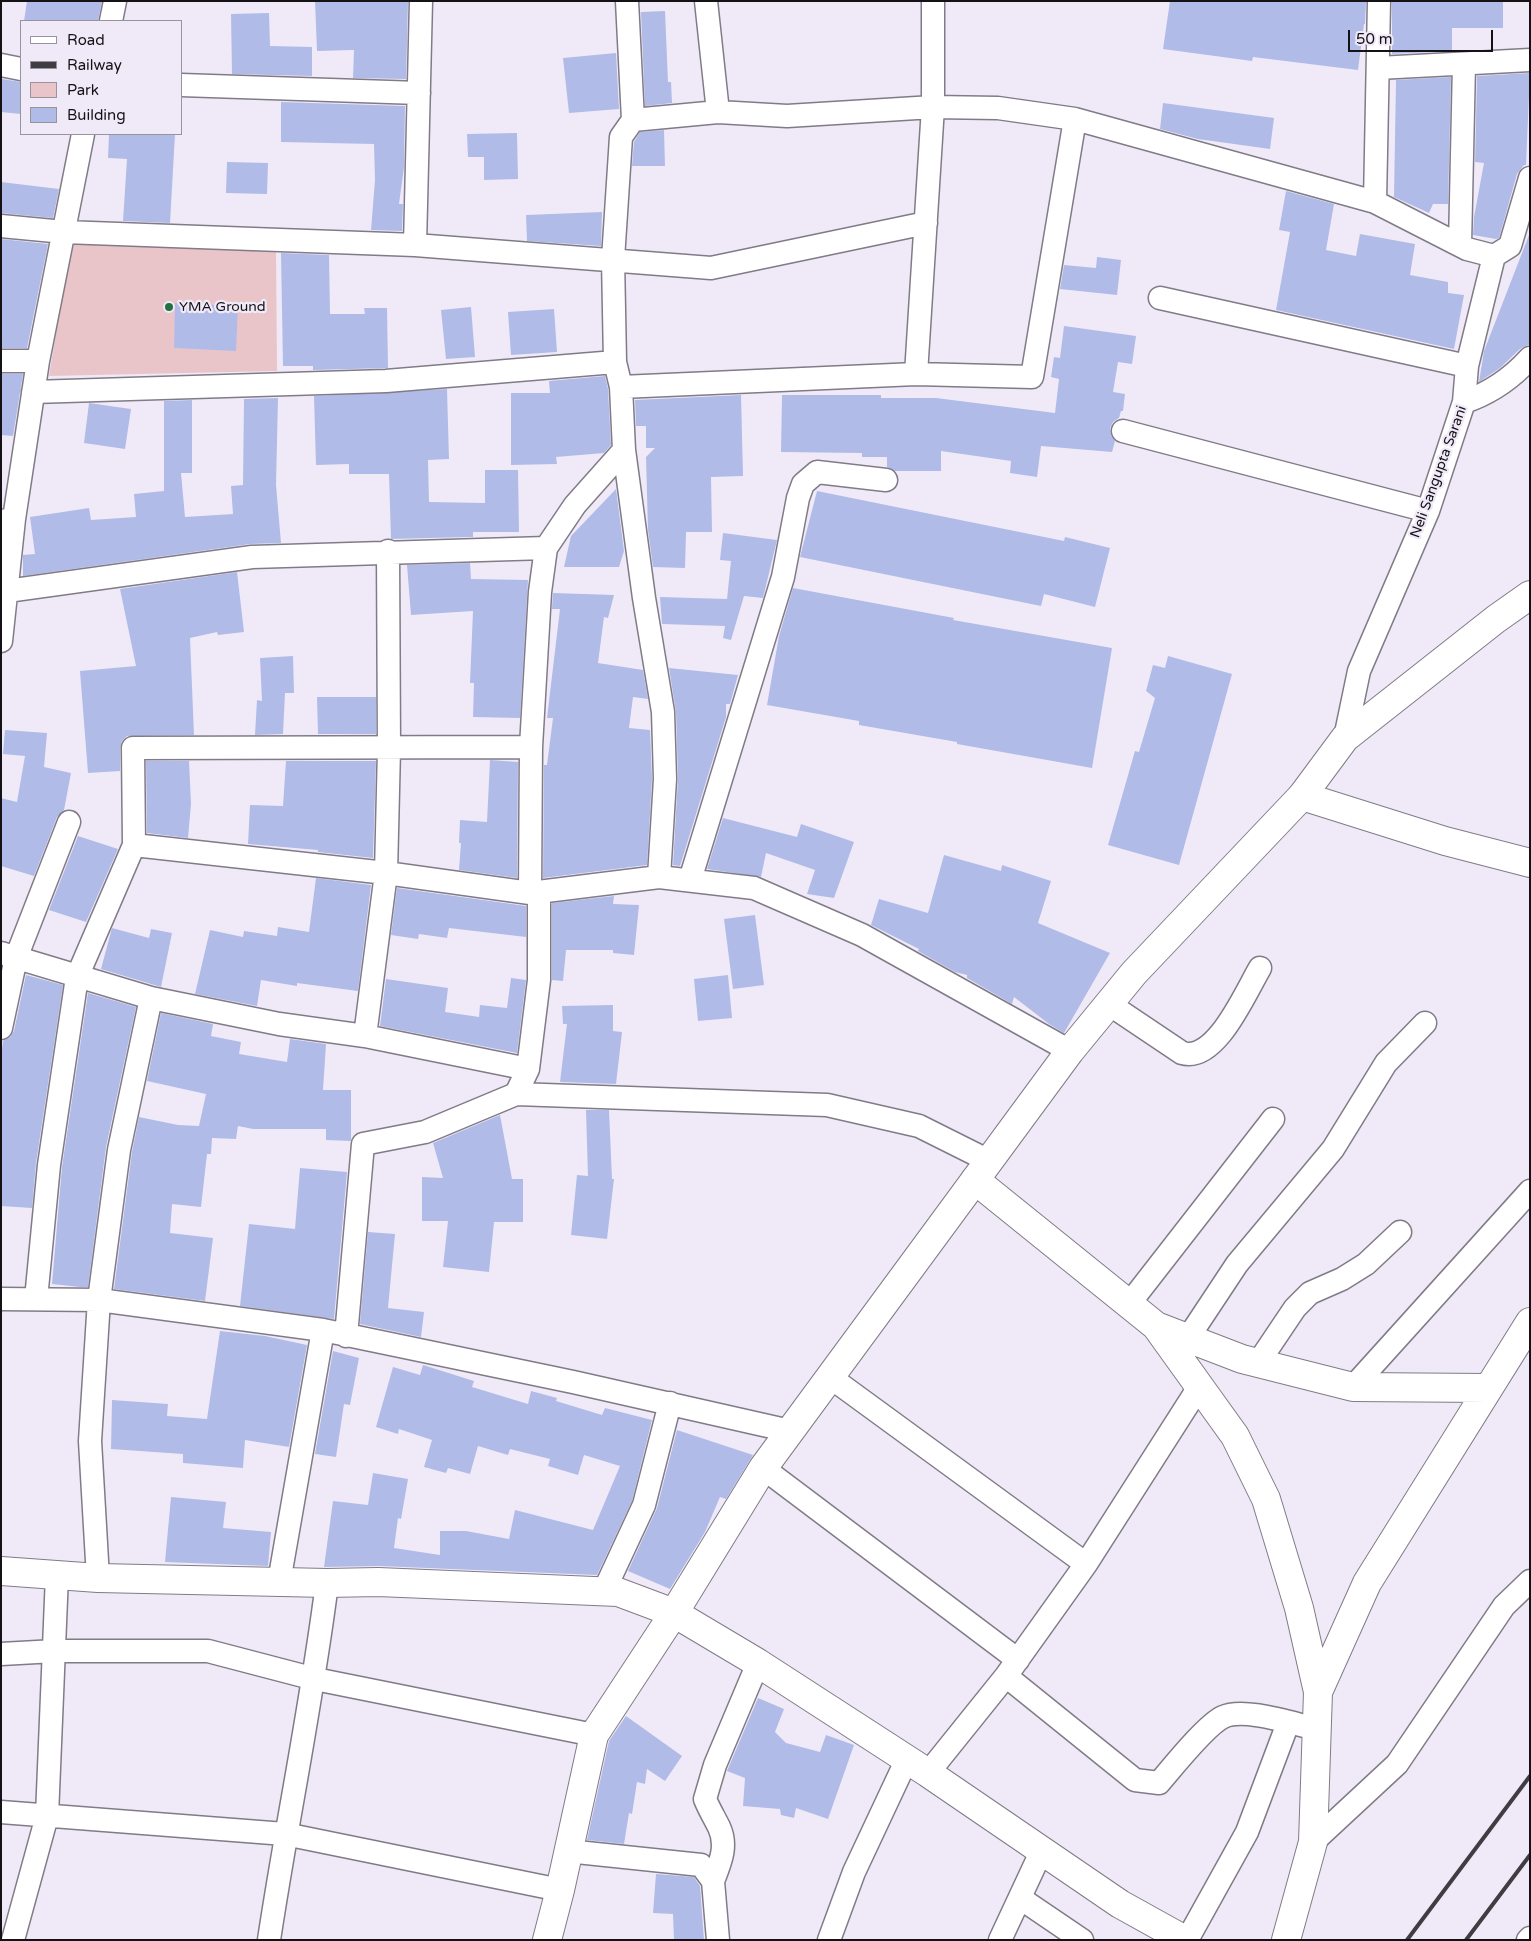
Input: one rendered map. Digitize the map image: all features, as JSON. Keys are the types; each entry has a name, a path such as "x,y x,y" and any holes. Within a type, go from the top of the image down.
{"street":[{"path":"111,20 115,1"},
{"path":"415,245 420,1"},
{"path":"627,1 633,120 621,137 613,259 615,362 622,387 624,450 644,598 663,712 665,780 659,877"},
{"path":"916,374 933,107 933,1"},
{"path":"1375,202 1379,1"},
{"path":"711,2 718,112"},
{"path":"1378,68 1530,60"},
{"path":"1460,245 1464,64"},
{"path":"1,65 20,69"},
{"path":"182,85 419,93"},
{"path":"633,120 718,112 787,116 933,107 998,108 1074,119 1375,202 1460,245 1494,256 1510,246 1530,178"},
{"path":"622,387 916,374 1032,377 1074,119"},
{"path":"1,641 7,591 8,520 83,135"},
{"path":"1,226 64,232 415,245 711,268 926,222"},
{"name":"Neli Sangupta Sarani","path":"1345,738 1359,671 1428,511 1464,402 1468,366 1494,256"},
{"path":"1160,298 1468,366"},
{"path":"1464,402 1489,394 1517,373 1530,358"},
{"path":"1,361 38,361"},
{"path":"33,392 386,381 615,362"},
{"path":"1124,431 1428,511"},
{"path":"516,1094 528,1069 539,980 534,892 531,747 540,592 546,548 575,505 624,450"},
{"path":"690,880 783,577 798,498 803,484 817,472 886,480"},
{"path":"7,591 252,557 546,548"},
{"path":"364,1036 386,873 388,552"},
{"path":"547,1940 594,1736 674,1613 763,1468 790,1430 1070,1051 1141,966 1302,796 1345,738 1496,618 1530,595"},
{"path":"36,1299 49,1166 77,977 134,845 133,748 388,749 531,747"},
{"path":"1302,796 1445,841 1530,863"},
{"path":"1,1028 9,956 69,822"},
{"path":"134,845 386,873 534,892 659,877 754,888 862,935 1070,1051"},
{"path":"9,956 151,998 279,1024 364,1036 528,1069"},
{"path":"1109,1004 1182,1053 1191,1056 1206,1050 1222,1033 1260,968"},
{"path":"98,1578 90,1441 99,1300 119,1150 151,998"},
{"path":"1188,1338 1237,1264 1333,1149 1386,1063 1425,1023"},
{"path":"346,1336 363,1144 425,1132 516,1094 827,1105 919,1126 982,1171 1128,1304 1156,1326 1234,1436 1266,1499 1299,1608 1318,1692 1312,1842 1286,1940"},
{"path":"1128,1304 1273,1119"},
{"path":"1353,1387 1530,1191"},
{"path":"1258,1363 1300,1303 1310,1294 1342,1279 1366,1264 1400,1232"},
{"path":"1,1299 99,1300 323,1330 790,1430"},
{"path":"1318,1692 1367,1583 1530,1322"},
{"path":"1156,1326 1258,1363 1353,1387 1488,1388"},
{"path":"279,1582 323,1330"},
{"path":"830,1377 1086,1564"},
{"path":"829,1940 854,1872 917,1766 1012,1668 1086,1564 1199,1387"},
{"path":"604,1591 644,1505 670,1403"},
{"path":"763,1468 1012,1668 1135,1780 1158,1783 1200,1737 1222,1717 1238,1714 1317,1729"},
{"path":"1,1571 98,1578 327,1583 378,1582 618,1592 674,1613 758,1663 917,1766 1120,1904 1186,1940 1247,1832 1288,1723"},
{"path":"13,1940 47,1816 57,1575"},
{"path":"1312,1842 1396,1764 1504,1606 1530,1580"},
{"path":"269,1940 285,1834 315,1679 327,1583"},
{"path":"1,1654 55,1651 208,1651 315,1679 594,1736"},
{"path":"718,1940 713,1881 723,1856 724,1842 721,1830 705,1799 715,1765 758,1663"},
{"path":"1,1812 285,1834 560,1890"},
{"path":"1000,1940 1042,1850"},
{"path":"567,1851 701,1865 713,1881"},
{"path":"1020,1898 1082,1940"}],"green space":[{"name":"YMA Ground","path":"71,242 276,244 277,371 49,376"}],"building":[{"path":"27,1 102,1 98,20 24,20"},
{"path":"315,1 408,1 406,79 353,78 354,50 317,51"},
{"path":"1170,1 1366,1 1365,24 1358,70 1253,57 1252,61 1163,49"},
{"path":"1392,1 1503,1 1503,28 1452,28 1452,51 1392,54"},
{"path":"665,11 668,82 671,82 672,103 645,106 641,12"},
{"path":"269,13 270,46 312,47 312,76 232,74 231,14"},
{"path":"616,53 619,109 569,113 563,58"},
{"path":"1530,73 1526,165 1517,174 1499,238 1473,235 1474,217 1484,163 1475,162 1477,76"},
{"path":"1451,77 1448,204 1433,204 1429,213 1394,197 1396,80"},
{"path":"2,79 20,82 20,114 1,112"},
{"path":"281,102 405,106 404,167 399,204 403,204 402,231 371,230 375,180 374,144 281,142"},
{"path":"1163,103 1274,118 1270,149 1198,139 1160,129"},
{"path":"664,130 665,166 632,166 634,142 640,132"},
{"path":"517,133 518,179 484,180 484,157 468,157 467,134"},
{"path":"109,135 175,135 170,223 123,221 127,159 108,158"},
{"path":"227,162 268,163 267,194 226,193"},
{"path":"1,182 59,189 53,218 1,213"},
{"path":"1286,191 1334,204 1326,250 1356,256 1360,234 1415,244 1410,275 1448,282 1448,293 1464,295 1454,349 1276,310 1290,232 1279,230"},
{"path":"602,212 601,246 527,241 526,215"},
{"path":"1529,235 1530,344 1520,349 1500,368 1479,382 1484,351"},
{"path":"1,239 48,244 27,348 1,348"},
{"path":"281,253 329,255 330,314 365,314 364,308 387,308 388,368 313,370 313,366 283,366"},
{"path":"1097,257 1121,260 1117,295 1060,289 1064,265 1096,268"},
{"path":"175,303 238,306 236,351 174,348"},
{"path":"471,307 475,357 446,359 441,310"},
{"path":"554,309 557,352 511,355 508,312"},
{"path":"1064,326 1136,336 1132,364 1118,362 1113,392 1125,394 1123,411 1121,411 1119,418 1113,422 1110,428 1111,435 1115,441 1112,452 1041,446 1037,477 1010,473 1011,461 941,451 941,471 895,471 887,467 887,457 862,457 862,453 781,452 782,395 881,395 881,398 936,398 1055,413 1059,379 1051,377 1054,357 1060,358"},
{"path":"1,374 23,374 13,436 1,435"},
{"path":"605,376 608,389 611,445 604,453 556,457 557,464 511,465 511,393 550,393 549,381"},
{"path":"447,389 449,459 428,460 429,502 485,503 485,470 518,470 519,532 473,532 473,537 391,539 389,474 349,474 349,464 316,465 314,396"},
{"path":"741,395 743,476 711,477 712,532 686,532 685,568 653,567 648,530 646,457 655,448 646,448 646,426 636,426 635,400"},
{"path":"278,398 276,485 281,543 250,544 23,576 23,555 35,554 30,517 89,508 91,520 136,517 134,494 164,491 164,401 192,400 192,473 181,473 185,517 233,514 231,486 243,485 244,399"},
{"path":"89,403 131,409 125,449 84,443"},
{"path":"616,489 624,551 619,567 564,567 571,536"},
{"path":"817,491 1064,541 1065,537 1110,548 1095,607 1044,594 1041,606 800,557"},
{"path":"723,533 777,540 763,598 744,596 731,640 723,638 725,626 662,624 660,597 727,599 731,561 720,560"},
{"path":"470,563 471,579 528,580 520,718 473,717 474,683 470,683 473,611 411,615 407,565"},
{"path":"237,572 244,632 218,635 217,632 190,638 194,735 127,736 122,741 120,748 120,771 88,773 80,671 136,666 120,589"},
{"path":"793,588 954,618 953,620 1112,648 1092,768 957,744 957,742 859,725 859,721 767,705 779,636"},
{"path":"553,593 614,595 608,618 604,617 598,663 643,670 648,699 633,697 629,728 650,730 652,779 647,865 543,878 544,765 547,765 553,718 547,718 560,609 552,609"},
{"path":"293,656 294,693 285,693 283,734 255,735 257,700 262,701 260,658"},
{"path":"1168,656 1232,674 1179,865 1108,845 1135,751 1139,752 1155,698 1146,691 1153,665 1165,668"},
{"path":"669,668 738,675 730,704 726,704 726,717 680,866 673,865 678,779 676,712"},
{"path":"317,697 376,697 376,734 318,734"},
{"path":"5,730 47,733 44,767 71,773 64,810 57,817 34,876 1,866 1,798 17,802 25,756 3,754"},
{"path":"490,760 518,762 517,878 459,870 460,820 487,822"},
{"path":"146,761 189,761 191,804 188,838 147,833"},
{"path":"286,761 376,761 373,858 318,852 318,850 248,844 250,805 283,806"},
{"path":"723,818 797,837 801,824 854,842 834,898 807,894 815,870 766,853 761,877 707,869"},
{"path":"78,836 118,849 86,922 49,910"},
{"path":"944,855 1001,871 1002,865 1051,881 1038,923 1110,953 1064,1033 1014,997 1012,1004 967,978 967,975 955,972 918,951 919,949 871,925 879,899 928,913"},
{"path":"316,878 371,885 358,991 297,983 297,986 261,980 257,1006 195,994 210,930 243,937 244,931 277,936 278,927 309,932"},
{"path":"397,888 526,906 526,937 449,928 447,938 419,934 418,939 391,935"},
{"path":"614,896 613,904 639,905 634,955 613,953 613,950 566,950 563,981 552,980 552,903"},
{"path":"755,915 764,985 733,989 724,919"},
{"path":"112,928 149,938 151,929 172,933 161,987 101,969"},
{"path":"26,975 63,985 36,1163 32,1208 1,1206 1,1056 3,1041 10,1037 14,1031"},
{"path":"728,975 732,1018 698,1021 694,979"},
{"path":"511,978 526,980 517,1053 380,1026 386,979 448,988 445,1012 479,1017 480,1005 507,1008"},
{"path":"88,993 136,1007 106,1147 88,1287 80,1287 52,1284 62,1167"},
{"path":"613,1005 613,1031 622,1032 616,1084 560,1082 567,1024 563,1024 562,1006"},
{"path":"161,1013 213,1024 211,1036 241,1042 239,1054 287,1062 290,1039 326,1044 323,1090 351,1090 351,1141 326,1140 326,1129 253,1129 238,1126 236,1139 212,1138 211,1154 207,1154 201,1207 172,1204 170,1233 213,1238 205,1301 114,1289 132,1152 139,1117 178,1125 199,1126 206,1094 147,1081"},
{"path":"586,1110 609,1110 612,1179 614,1179 607,1239 571,1235 577,1175 588,1176"},
{"path":"500,1115 512,1179 523,1179 523,1222 494,1222 489,1272 443,1267 448,1221 422,1221 422,1177 443,1178 433,1143"},
{"path":"300,1168 347,1172 334,1319 240,1306 249,1224 295,1229"},
{"path":"368,1232 395,1234 388,1308 424,1312 421,1337 360,1324"},
{"path":"220,1331 265,1336 307,1345 289,1447 245,1440 243,1468 183,1463 183,1454 111,1449 112,1400 168,1404 167,1416 207,1419"},
{"path":"333,1351 359,1358 350,1405 344,1404 336,1457 315,1454"},
{"path":"423,1365 474,1381 472,1387 528,1404 531,1391 557,1398 556,1401 602,1415 605,1408 652,1420 632,1501 597,1575 379,1566 324,1567 333,1501 368,1505 373,1473 408,1479 401,1519 398,1518 394,1548 440,1555 440,1531 466,1531 509,1539 515,1510 593,1530 620,1466 584,1455 578,1475 548,1466 550,1459 510,1449 508,1455 478,1446 470,1474 448,1468 446,1473 424,1467 432,1440 399,1429 398,1434 376,1427 393,1367 420,1375"},
{"path":"677,1430 753,1455 726,1499 720,1497 705,1532 670,1589 628,1571 657,1508"},
{"path":"171,1497 226,1502 223,1528 271,1532 268,1566 165,1562"},
{"path":"758,1698 784,1709 775,1732 786,1743 820,1752 826,1735 854,1745 828,1819 796,1808 794,1818 781,1815 780,1809 743,1806 745,1778 727,1771"},
{"path":"626,1716 682,1756 665,1781 647,1769 645,1784 637,1782 632,1814 629,1813 624,1844 587,1840 609,1741"},
{"path":"656,1874 694,1877 700,1886 704,1940 674,1940 673,1914 653,1913"}],"railway":[{"path":"1407,1940 1530,1776"},
{"path":"1466,1940 1530,1855"}],"place":[{"name":"YMA Ground","path":"169,307"}]}
